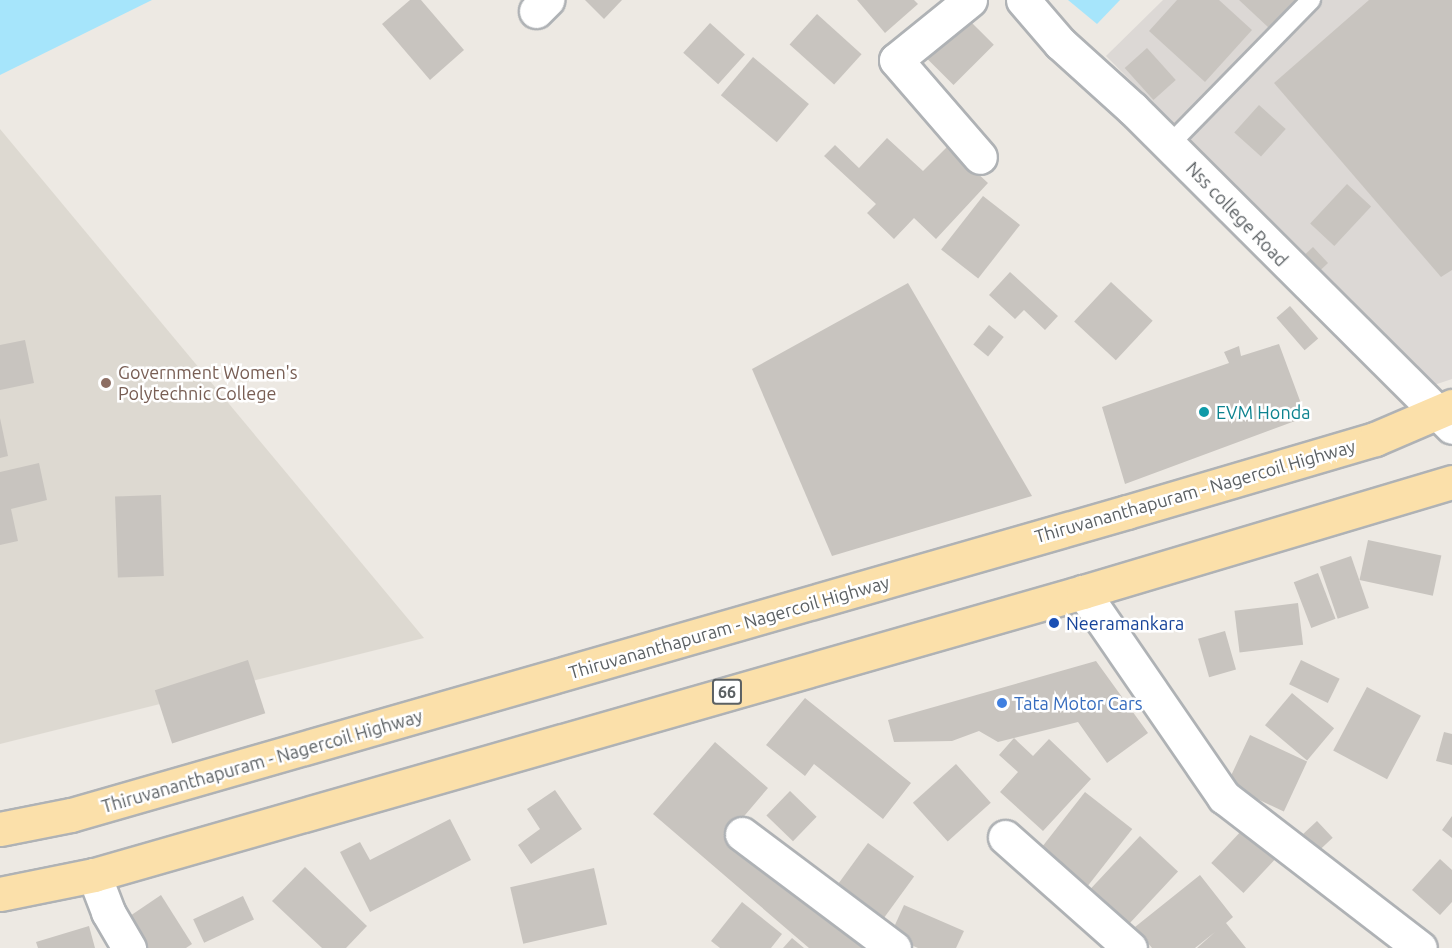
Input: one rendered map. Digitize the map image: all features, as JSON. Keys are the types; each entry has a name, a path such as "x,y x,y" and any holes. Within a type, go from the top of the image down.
{"main road":[{"name":"Thiruvananthapuram - Nagercoil Highway","path":"0,829 71,815 1126,512 1446,415"},
{"name":"66","path":"0,894 94,875 1083,592 1452,482"}],"street":[{"path":"970,0 896,60 980,157"},
{"name":"Nss college Road","path":"1023,0 1060,43 1169,145 1446,415"},
{"path":"1083,592 1224,797 1420,948"},
{"path":"742,834 894,948"},
{"path":"1005,837 1130,948"},
{"path":"94,875 108,912 129,948"}],"lane":[{"path":"1169,145 1311,0"}],"shaded area":[{"path":"1163,0 1452,0 1452,379 1434,385 1106,56"},
{"name":"Government Women's Polytechnic College","path":"0,129 424,638 0,744"}],"water":[{"path":"0,0 152,0 0,75"},
{"path":"1068,0 1120,0 1097,24"}],"building":[{"path":"410,0 421,0 464,50 430,80 382,24"},
{"path":"585,0 622,0 604,19"},
{"path":"857,0 914,0 918,4 885,33"},
{"path":"1177,0 1219,0 1252,30 1205,82 1149,31"},
{"path":"1239,0 1295,0 1269,28"},
{"path":"1369,0 1452,0 1452,270 1441,277 1274,83"},
{"path":"962,13 994,45 954,85 922,53"},
{"path":"817,14 862,54 834,85 790,44"},
{"path":"710,23 745,54 718,84 683,53"},
{"path":"1147,48 1176,80 1153,100 1125,68"},
{"path":"753,57 809,104 777,142 721,95"},
{"path":"1259,105 1286,129 1261,157 1234,132"},
{"path":"887,138 923,171 948,146 988,183 936,239 914,218 894,239 867,213 876,204 824,156 835,145 859,168"},
{"path":"1347,184 1371,207 1334,246 1310,223"},
{"path":"983,196 1020,225 978,279 941,250"},
{"path":"1313,247 1328,263 1310,280 1295,264"},
{"path":"1010,272 1058,316 1045,330 1024,310 1015,319 989,295"},
{"path":"1111,282 1153,321 1116,360 1074,321"},
{"path":"908,283 1032,496 832,556 752,369"},
{"path":"1290,306 1318,338 1305,350 1276,318"},
{"path":"989,325 1004,337 988,356 973,344"},
{"path":"25,340 34,383 0,390 0,345"},
{"name":"EVM Honda","path":"1279,344 1306,417 1125,484 1102,407 1229,363 1224,352 1239,346 1241,356"},
{"path":"0,418 8,456 0,458"},
{"path":"39,463 47,500 11,509 18,541 0,545 0,472"},
{"path":"161,495 164,576 118,578 115,497"},
{"path":"1368,540 1441,556 1433,596 1359,580"},
{"path":"1351,556 1369,608 1338,619 1320,567"},
{"path":"1318,573 1336,619 1311,628 1294,582"},
{"path":"1298,603 1303,645 1240,652 1234,611"},
{"path":"1225,631 1236,669 1209,677 1198,639"},
{"path":"248,660 265,713 172,744 155,690"},
{"path":"1301,660 1340,679 1328,703 1289,684"},
{"path":"1096,661 1148,733 1107,763 1078,722 998,742 979,731 952,741 894,742 888,720"},
{"path":"1367,687 1421,716 1387,779 1333,751"},
{"path":"1292,693 1334,728 1307,761 1265,725"},
{"path":"805,698 911,783 883,819 814,764 805,776 766,745"},
{"path":"1444,732 1452,734 1452,765 1436,761"},
{"path":"1250,735 1307,762 1284,811 1227,785"},
{"path":"1014,738 1033,756 1049,739 1091,779 1043,831 1000,792 1018,772 999,755"},
{"path":"715,742 768,788 734,828 869,945 866,948 809,948 653,814"},
{"path":"956,764 991,803 948,841 913,803"},
{"path":"555,790 582,829 531,864 518,845 540,829 527,809"},
{"path":"790,791 817,817 793,841 766,815"},
{"path":"1085,792 1132,829 1087,886 1040,850"},
{"path":"1452,816 1452,838 1442,830"},
{"path":"450,819 471,860 370,912 340,852 360,842 370,860"},
{"path":"1317,821 1333,838 1313,856 1297,839"},
{"path":"1244,828 1276,858 1243,893 1211,863"},
{"path":"1140,836 1178,871 1128,926 1090,890"},
{"path":"868,843 914,877 881,923 834,889"},
{"path":"1440,859 1452,870 1452,902 1440,915 1412,890"},
{"path":"305,867 367,926 346,948 322,948 272,901"},
{"path":"594,868 607,925 523,944 510,887"},
{"path":"1200,875 1233,917 1226,923 1246,948 1197,948 1215,932 1195,948 1152,948 1135,927"},
{"path":"161,895 192,944 186,948 147,948 127,918"},
{"path":"243,896 254,920 204,943 193,919"},
{"path":"742,902 782,934 771,948 720,948 711,941"},
{"path":"904,905 964,931 956,948 918,948 890,936"},
{"path":"89,926 95,948 38,948 36,942"},
{"path":"792,938 804,948 783,948"}],"place":[{"name":"Government Women's Polytechnic College","path":"106,383"},
{"name":"EVM Honda","path":"1204,412"},
{"name":"Neeramankara","path":"1054,623"},
{"name":"Tata Motor Cars","path":"1002,703"}]}
